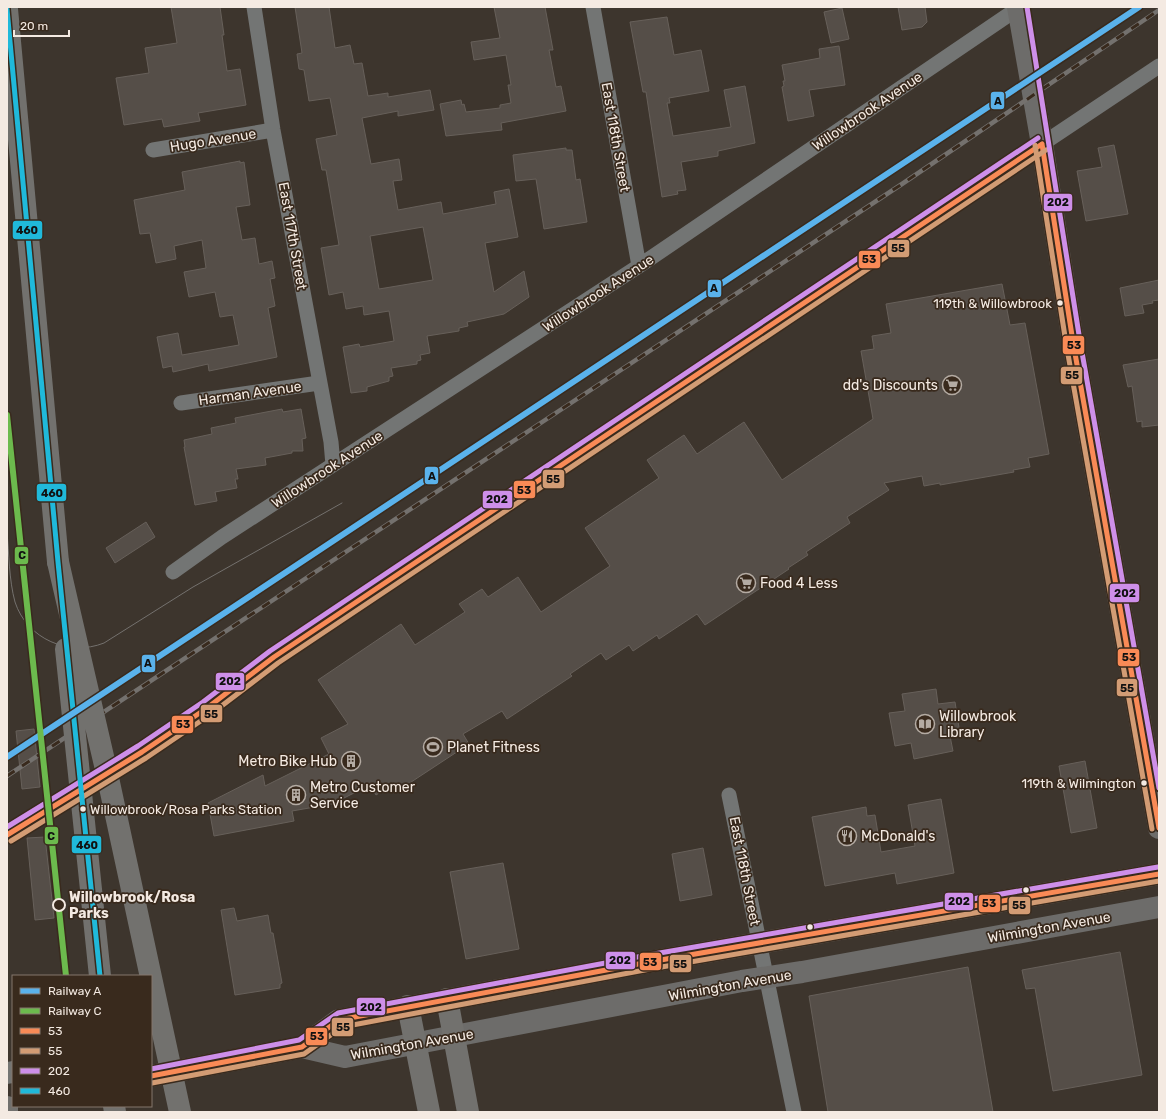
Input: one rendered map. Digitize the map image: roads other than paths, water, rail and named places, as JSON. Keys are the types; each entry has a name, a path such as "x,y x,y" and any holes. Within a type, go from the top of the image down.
{"highway":[{"path":"7,9 58,562 100,975"},
{"path":"58,562 108,778 150,975"},
{"path":"152,982 180,1112"},
{"path":"447,999 468,1112"},
{"path":"408,1006 429,1112"},
{"path":"7,1106 8,1112"}],"main road":[{"path":"1019,7 1042,144 1072,342 1159,828"},
{"name":"Wilmington Avenue","path":"302,1047 339,1020 408,1006 1159,874"},
{"name":"Wilmington Avenue","path":"152,1076 302,1047 345,1057 765,977 802,972 1159,907"}],"street":[{"name":"East 117th Street","path":"254,7 273,130 331,442 332,465"},
{"name":"East 118th Street","path":"594,7 639,266"},
{"name":"Willowbrook Avenue","path":"173,572 222,537 639,266 1019,7"},
{"path":"142,752 207,708 274,657 1159,66"},
{"name":"Hugo Avenue","path":"153,150 273,130"},
{"name":"Harman Avenue","path":"181,403 320,383"},
{"name":"East 118th Street","path":"729,795 765,977 794,1112"}],"tram line":[{"path":"7,532 15,602 21,615 29,626 39,635 51,642 77,648 91,647 104,643 193,587 342,503"}],"railway":[{"path":"7,776 902,184 1159,10"}],"rail line":[{"name":"A","path":"7,757 1139,7"},
{"name":"C","path":"7,415 66,975"}],"place":[{"name":"119th & Willowbrook","path":"1060,303"},
{"name":"dd's Discounts","path":"952,385"},
{"name":"Food 4 Less","path":"746,583"},
{"name":"Willowbrook Library","path":"925,724"},
{"name":"Planet Fitness","path":"433,747"},
{"name":"Metro Bike Hub","path":"351,761"},
{"name":"119th & Wilmington","path":"1144,783"},
{"name":"Metro Customer Service","path":"296,795"},
{"name":"Willowbrook/Rosa Parks Station","path":"83,809"},
{"name":"McDonald's","path":"847,836"},
{"name":"Willowbrook/Rosa Parks","path":"59,905"}]}
